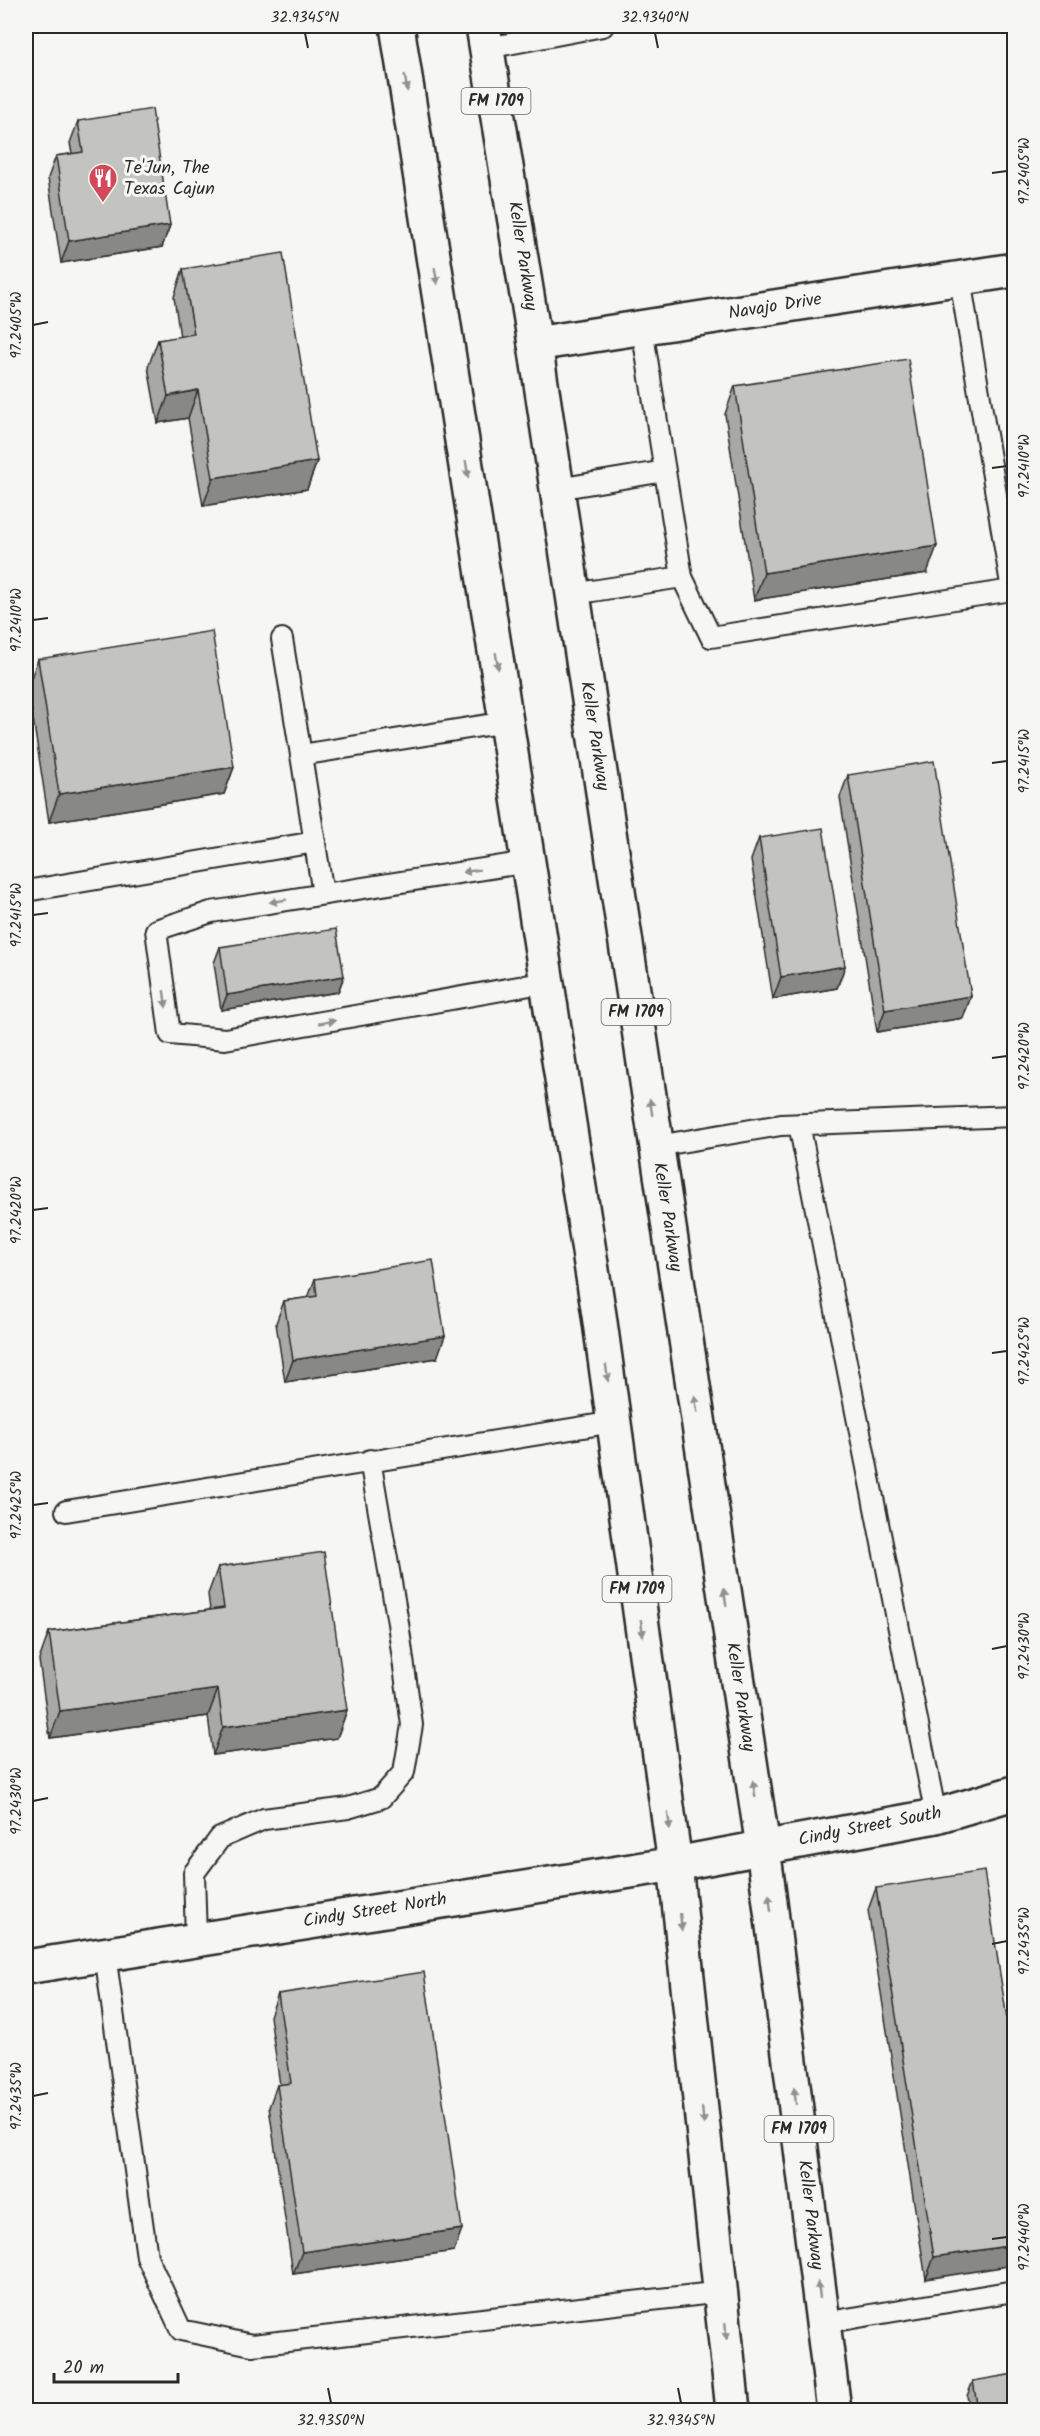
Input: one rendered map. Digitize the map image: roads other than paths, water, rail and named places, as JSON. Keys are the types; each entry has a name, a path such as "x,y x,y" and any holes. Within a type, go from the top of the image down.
{"main road":[{"name":"FM 1709","path":"397,26 614,1422 675,1864 733,2410"},
{"name":"Keller Parkway","path":"485,37 535,344 764,1847 834,2410"},
{"name":"Navajo Drive","path":"535,344 1014,270"},
{"name":"Cindy Street South","path":"724,1855 936,1816 1014,1792"},
{"name":"Cindy Street North","path":"26,1967 724,1855"}],"lane":[{"path":"485,37 603,26"},
{"path":"642,328 682,577 711,637 1012,590 1009,536 960,279"},
{"path":"557,489 664,471"},
{"path":"573,594 682,577"},
{"path":"282,639 323,894"},
{"path":"301,755 506,722"},
{"path":"26,891 315,842"},
{"path":"528,862 211,912 156,930 170,1034 225,1039 547,982"},
{"path":"657,1146 781,1125 1014,1116"},
{"path":"799,1124 936,1816"},
{"path":"66,1511 614,1422"},
{"path":"196,1940 194,1873 220,1838 264,1819 348,1809 381,1798 404,1773 412,1725 398,1623 370,1460"},
{"path":"105,1954 147,2257 181,2330 252,2345 722,2292"},
{"path":"823,2323 1014,2291"}],"place":[{"name":"Te'Jun, The Texas Cajun","path":"103,204"}]}
